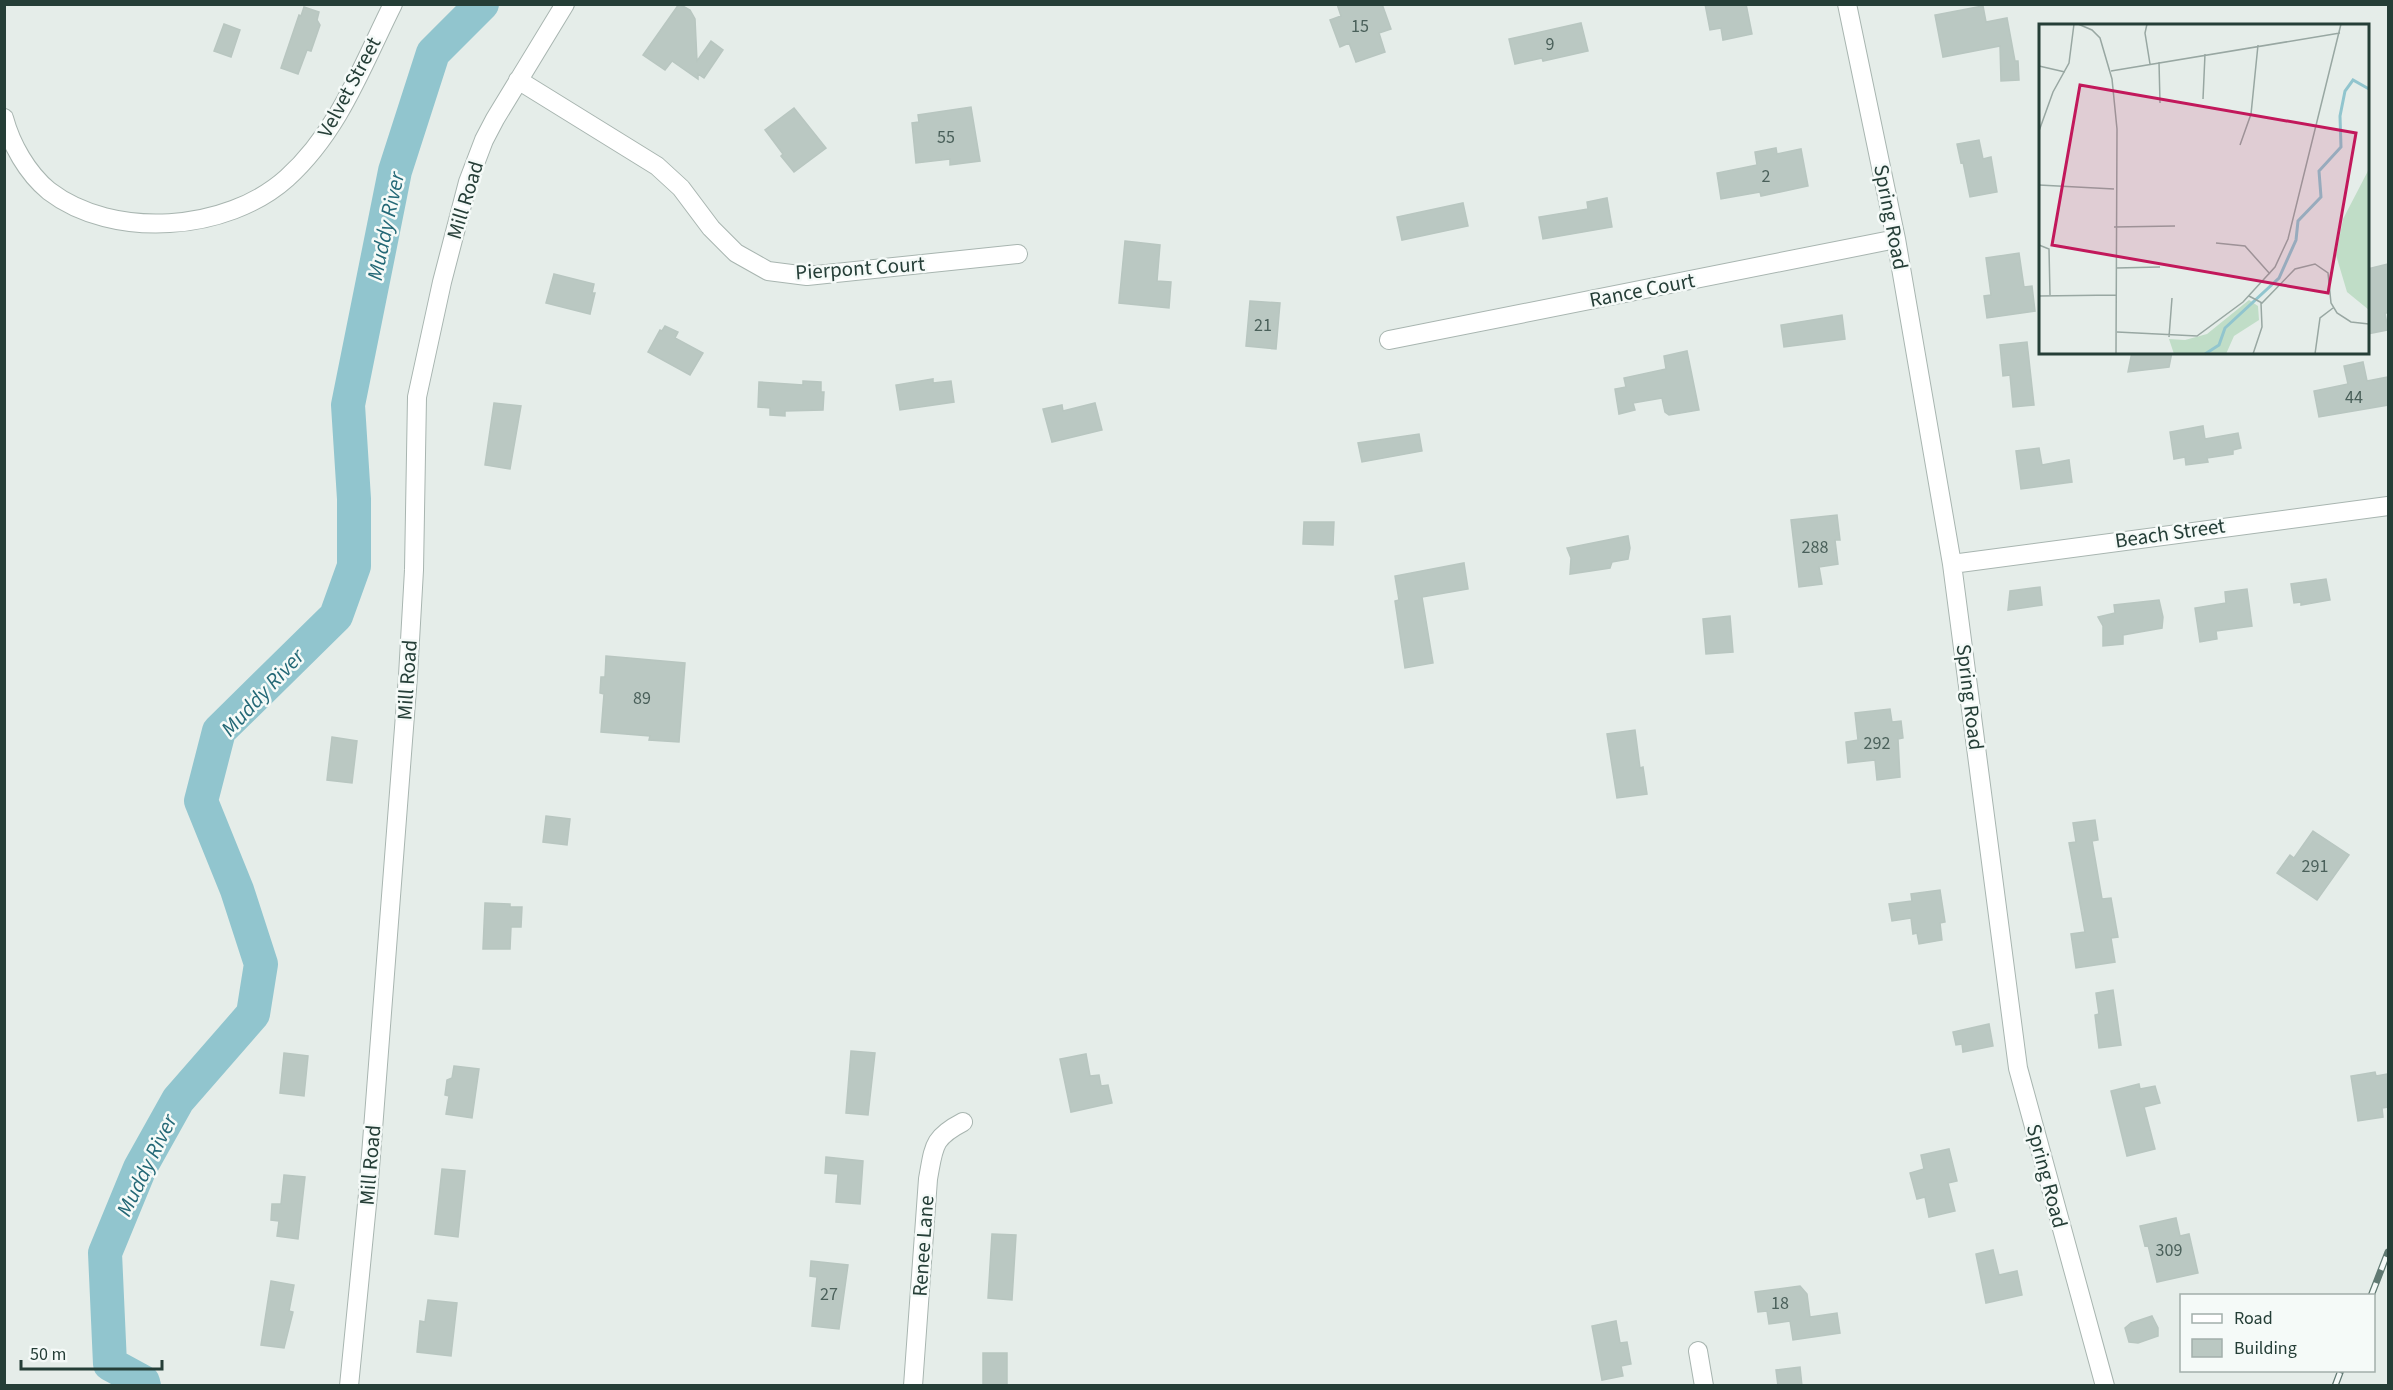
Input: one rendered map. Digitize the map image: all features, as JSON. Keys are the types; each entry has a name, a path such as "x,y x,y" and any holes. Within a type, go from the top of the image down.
{"street":[{"name":"Velvet Street","path":"4,118 17,151 30,171 48,190 72,206 112,220 152,224 194,221 230,212 268,193 285,180 328,132 352,89 393,4"},
{"name":"Mill Road","path":"349,1386 368,1194 408,676 414,570 417,397 442,282 468,182 484,140 518,80 566,4"},
{"name":"Spring Road","path":"1847,4 1896,238 1952,564 2018,1068 2105,1386"},
{"name":"Pierpont Court","path":"518,80 657,166 681,188 711,228 736,253 768,272 807,276 1018,254"},
{"name":"Rance Court","path":"1389,340 1896,238"},
{"name":"Beach Street","path":"1952,564 2388,506"},
{"name":"Renee Lane","path":"913,1386 928,1179 934,1146 945,1131 963,1122"},
{"path":"1698,1352 1704,1386"}],"building":[{"path":"679,4 690,10 695,19 697,61 711,41 723,50 704,78 698,74 698,79 672,61 665,70 643,55"},
{"path":"1337,4 1382,4 1391,29 1379,33 1385,52 1356,62 1349,43 1340,47 1330,20 1341,16"},
{"path":"1705,4 1746,4 1752,34 1723,40 1721,28 1710,30"},
{"path":"1983,6 1986,22 2007,18 2015,61 2018,61 2019,80 2001,81 2000,46 1943,57 1935,15"},
{"path":"304,7 319,12 317,20 320,25 311,51 307,50 298,74 281,68 299,15 301,16"},
{"path":"1581,23 1588,51 1543,61 1542,58 1515,64 1509,39"},
{"path":"224,24 240,30 231,57 214,51"},
{"path":"971,107 980,161 950,165 950,159 916,163 912,123 919,122 918,115"},
{"path":"794,108 826,148 794,172 765,130"},
{"path":"1979,140 1983,159 1991,157 1997,192 1970,197 1957,144"},
{"path":"1776,148 1777,154 1801,149 1808,186 1761,196 1760,192 1721,199 1717,173 1757,165 1755,152"},
{"path":"1607,198 1612,227 1543,239 1539,217 1588,209 1587,202"},
{"path":"1463,203 1468,226 1402,240 1397,217"},
{"path":"1125,241 1160,245 1157,281 1171,282 1169,308 1119,303"},
{"path":"2019,253 2024,287 2032,286 2035,311 1987,318 1984,296 1991,295 1986,258"},
{"path":"2388,264 2388,313 2385,313 2388,330 2369,334 2369,269"},
{"path":"554,274 594,284 592,293 595,293 590,314 546,303"},
{"path":"1250,301 1280,303 1276,349 1246,346"},
{"path":"1842,315 1845,339 1784,347 1781,325"},
{"path":"665,326 678,332 675,338 703,353 690,375 648,352 660,330 662,331"},
{"path":"2027,342 2034,405 2013,407 2010,375 2003,376 2000,345"},
{"path":"1687,351 1699,410 1669,415 1665,412 1662,398 1633,403 1635,410 1619,414 1615,389 1626,387 1624,378 1666,369 1664,356"},
{"path":"2132,354 2172,354 2169,367 2128,372"},
{"path":"2363,362 2367,381 2388,377 2388,405 2319,417 2314,391 2348,384 2344,366"},
{"path":"933,379 933,383 951,381 954,402 900,410 896,385"},
{"path":"803,381 821,382 821,392 824,392 823,410 785,411 785,416 770,415 770,408 758,407 759,382 803,385"},
{"path":"494,403 521,406 510,469 485,465"},
{"path":"1095,403 1102,430 1052,442 1043,409 1062,405 1063,411"},
{"path":"2203,426 2205,439 2238,433 2241,448 2233,450 2233,454 2207,458 2208,462 2186,465 2185,457 2174,459 2170,432"},
{"path":"1419,434 1422,451 1362,462 1358,443"},
{"path":"2039,448 2042,465 2069,460 2072,482 2021,489 2016,451"},
{"path":"1837,515 1840,540 1835,540 1838,564 1819,567 1822,584 1799,587 1791,520"},
{"path":"1304,522 1334,522 1333,545 1303,544"},
{"path":"1628,536 1630,548 1628,559 1612,562 1610,568 1570,574 1571,558 1567,548"},
{"path":"1464,563 1468,589 1422,597 1433,663 1405,668 1395,601 1399,600 1395,576"},
{"path":"2326,579 2330,600 2301,605 2301,602 2294,603 2291,584"},
{"path":"2040,587 2042,605 2008,610 2010,591"},
{"path":"2247,589 2252,626 2216,631 2217,639 2200,642 2195,608 2226,603 2225,592"},
{"path":"2159,600 2163,617 2162,628 2123,635 2123,644 2103,646 2103,626 2098,617 2115,613 2114,605"},
{"path":"1730,616 1733,652 1706,654 1703,619"},
{"path":"606,656 685,663 679,742 649,740 650,736 601,732 604,694 600,693 601,677 605,677"},
{"path":"1890,709 1892,722 1901,721 1903,738 1898,739 1900,777 1877,780 1875,760 1848,763 1846,742 1858,740 1855,713"},
{"path":"1635,730 1640,768 1643,767 1647,794 1617,798 1607,734"},
{"path":"332,737 357,741 352,783 327,780"},
{"path":"546,816 570,819 567,845 543,842"},
{"path":"2095,820 2098,840 2092,841 2102,899 2111,898 2118,937 2111,938 2115,962 2076,968 2071,934 2085,932 2069,843 2076,842 2073,823"},
{"path":"2313,831 2349,855 2317,900 2277,873 2290,855 2294,858"},
{"path":"1940,890 1945,922 1940,923 1942,940 1919,944 1917,933 1913,934 1911,918 1892,921 1889,904 1912,901 1911,894"},
{"path":"485,903 522,907 521,927 511,927 510,949 483,949"},
{"path":"2113,990 2121,1045 2099,1048 2095,1015 2099,1014 2096,993"},
{"path":"1989,1024 1993,1046 1963,1052 1962,1044 1956,1045 1953,1032"},
{"path":"851,1051 875,1053 868,1115 846,1113"},
{"path":"284,1053 308,1056 304,1096 280,1093"},
{"path":"1086,1054 1090,1076 1099,1075 1101,1086 1108,1085 1112,1103 1071,1112 1060,1059"},
{"path":"454,1066 479,1069 472,1118 446,1114 449,1096 445,1095 447,1080 452,1078"},
{"path":"2375,1072 2376,1076 2388,1074 2388,1107 2382,1108 2383,1117 2358,1121 2351,1076"},
{"path":"2139,1084 2140,1089 2155,1086 2160,1103 2144,1107 2155,1149 2127,1156 2111,1091"},
{"path":"1949,1149 1957,1181 1948,1183 1955,1211 1929,1217 1925,1197 1917,1199 1910,1173 1924,1169 1921,1155"},
{"path":"826,1157 863,1161 860,1204 836,1202 838,1174 825,1173"},
{"path":"442,1169 465,1171 458,1237 435,1234"},
{"path":"284,1175 305,1177 298,1239 277,1236 279,1221 271,1220 272,1204 281,1204"},
{"path":"2176,1218 2180,1236 2189,1234 2198,1273 2157,1282 2148,1245 2145,1246 2140,1226"},
{"path":"992,1234 1016,1235 1012,1300 988,1298"},
{"path":"1993,1250 1999,1275 2017,1271 2022,1295 1986,1303 1976,1254"},
{"path":"811,1261 848,1265 839,1329 812,1326 817,1277 810,1276"},
{"path":"271,1281 294,1285 289,1311 293,1312 284,1348 261,1345"},
{"path":"1800,1286 1807,1294 1810,1317 1837,1313 1840,1333 1793,1340 1790,1321 1769,1324 1767,1311 1758,1312 1755,1292"},
{"path":"428,1300 457,1303 451,1356 417,1352 420,1321 425,1322"},
{"path":"2152,1316 2158,1328 2158,1336 2138,1343 2129,1342 2125,1328 2131,1323"},
{"path":"1616,1321 1620,1343 1627,1342 1631,1364 1621,1366 1623,1376 1602,1380 1592,1326"},
{"path":"983,1353 1007,1353 1007,1386 983,1386"},
{"path":"1800,1367 1802,1386 1778,1386 1776,1370"}],"waterway":[{"name":"Muddy River","path":"144,1386 143,1382 110,1364 105,1253 140,1168 178,1100 253,1014 261,964 237,890 201,801 219,731 336,616 354,566 354,499 348,405 395,171 433,53 482,4"}],"railway":[{"path":"2372,1294 2388,1252"},
{"path":"2335,1386 2340,1372"}]}
